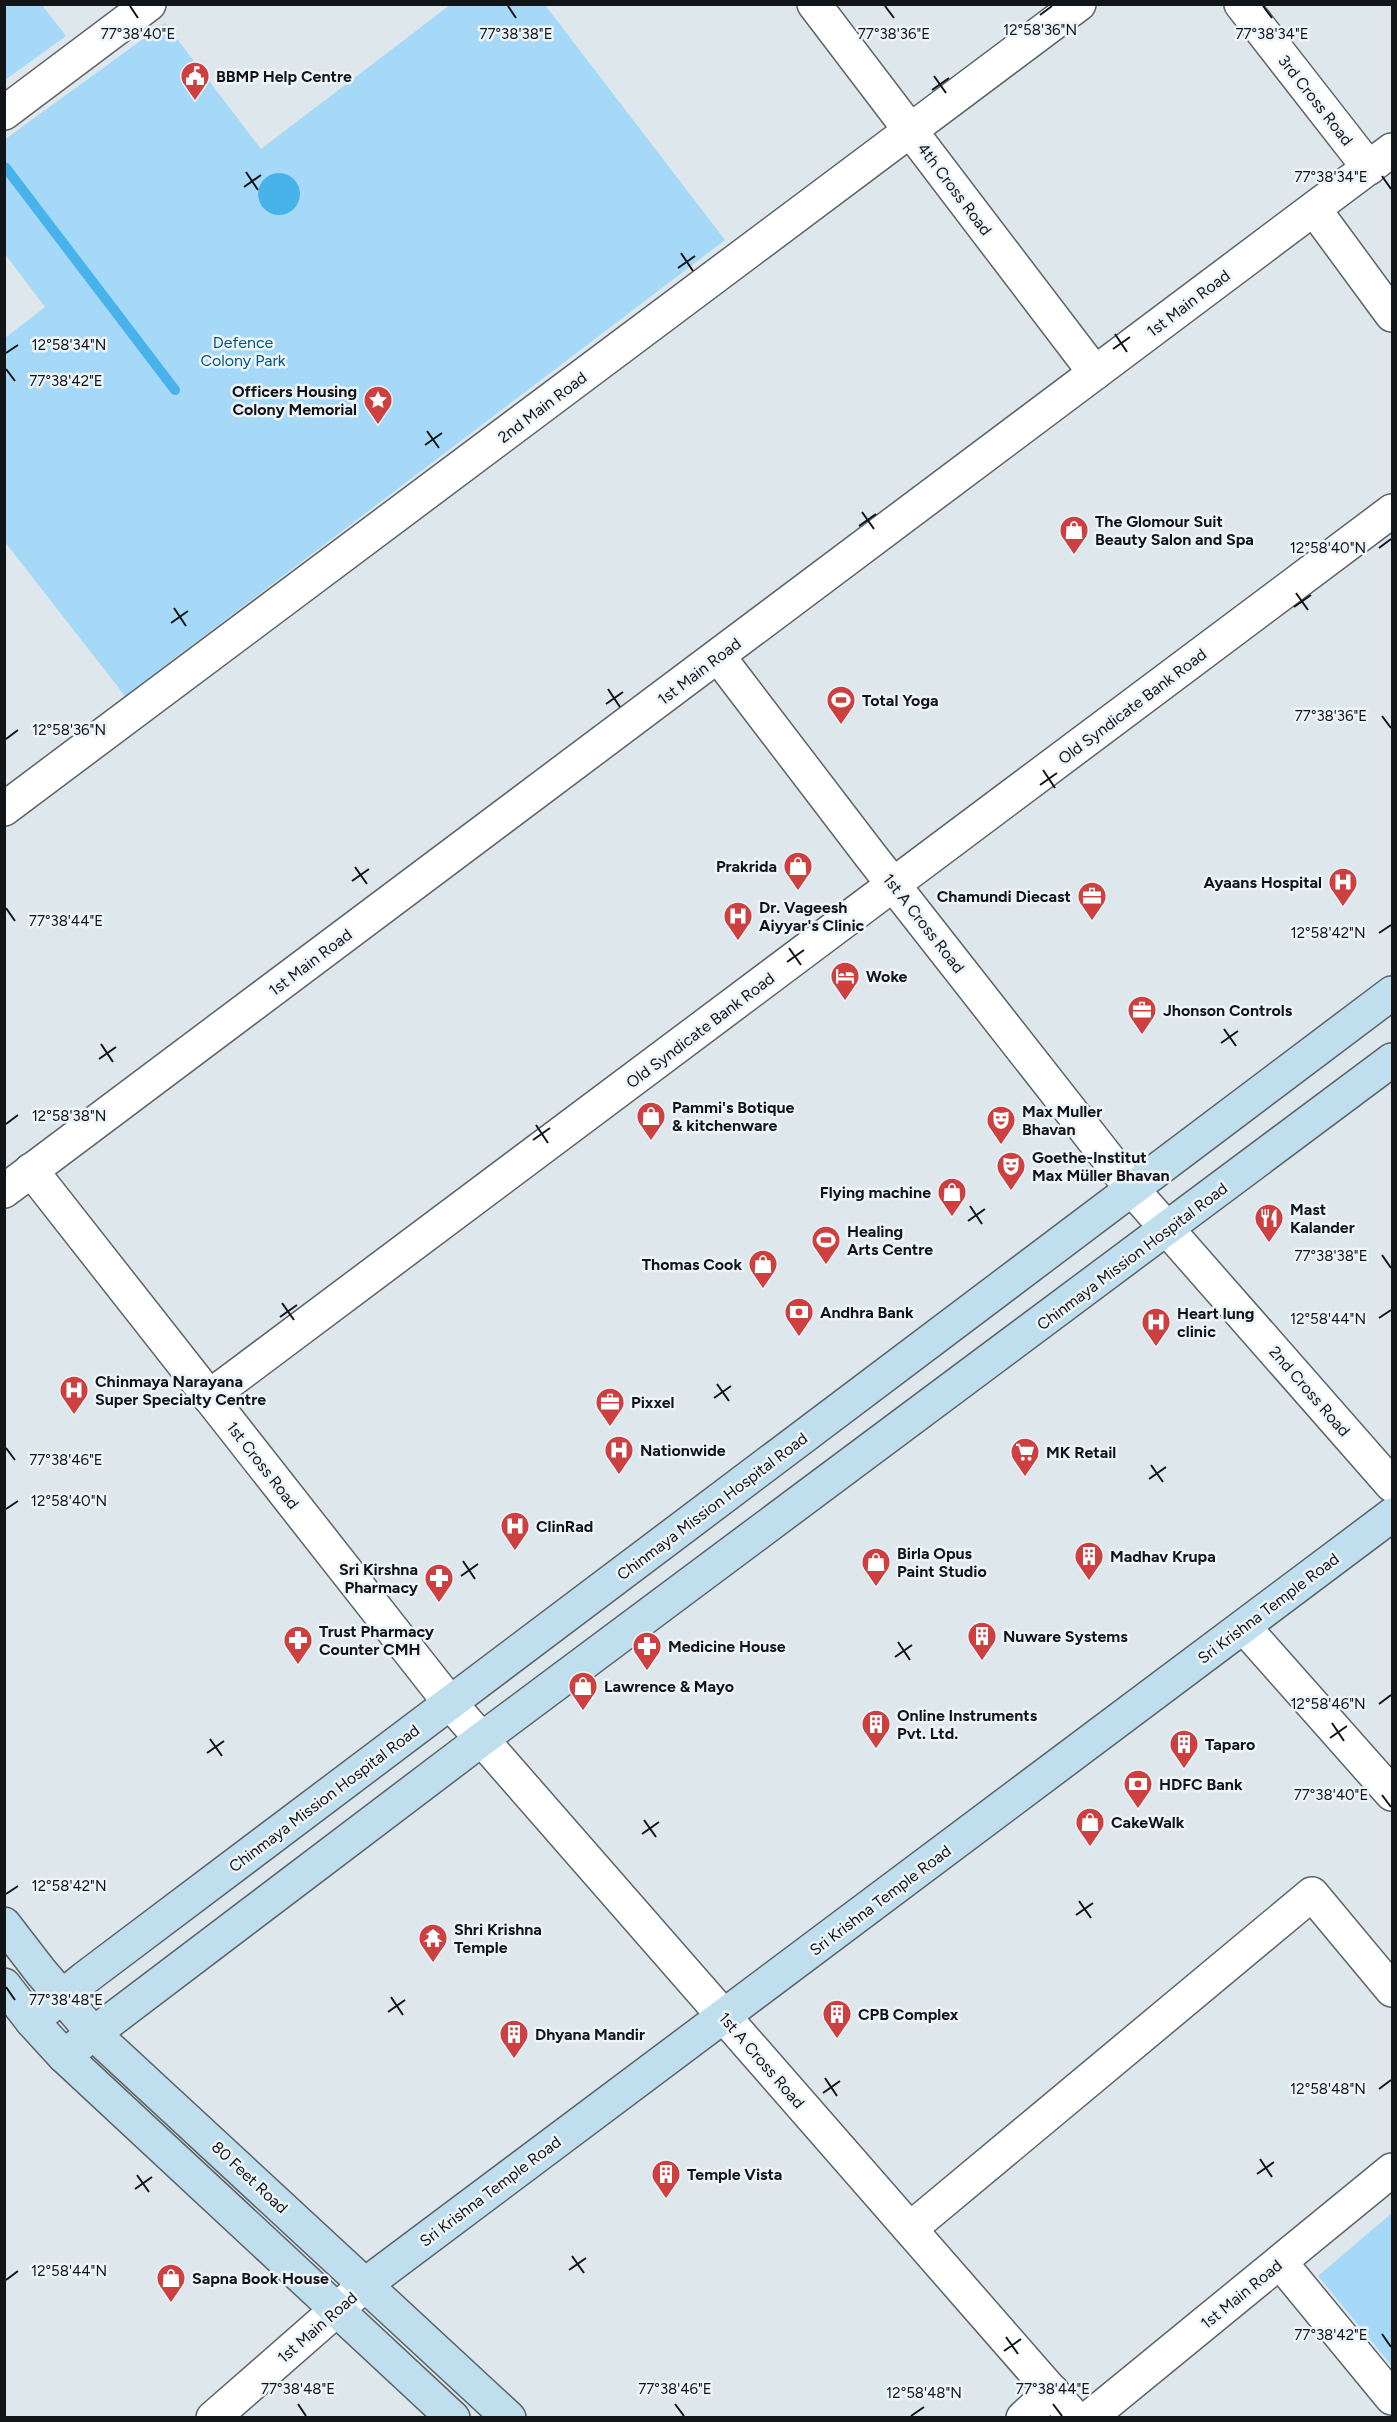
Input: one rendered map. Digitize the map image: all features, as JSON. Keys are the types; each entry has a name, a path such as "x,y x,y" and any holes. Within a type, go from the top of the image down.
{"main road":[{"name":"Chinmaya Mission Hospital Road","path":"32,2021 62,1996 1392,993"},
{"name":"Chinmaya Mission Hospital Road","path":"64,2056 482,1739 1168,1230 1392,1060"},
{"name":"Sri Krishna Temple Road","path":"366,2284 1392,1515"},
{"name":"80 Feet Road","path":"4,1924 93,2033 509,2418"},
{"path":"4,1985 32,2021 64,2056 453,2418"}],"street":[{"path":"4,113 149,4"},
{"name":"4th Cross Road","path":"814,4 1095,373"},
{"name":"2nd Main Road","path":"6,807 1079,4"},
{"name":"3rd Cross Road","path":"1241,4 1381,159"},
{"name":"1st Main Road","path":"4,1191 1381,159"},
{"path":"1314,210 1392,315"},
{"name":"Old Syndicate Bank Road","path":"209,1397 1392,511"},
{"name":"1st A Cross Road","path":"718,656 1132,1189"},
{"name":"1st Cross Road","path":"32,1170 450,1703"},
{"name":"2nd Cross Road","path":"1132,1189 1392,1485"},
{"path":"1244,1627 1392,1794"},
{"name":"1st A Cross Road","path":"450,1703 1075,2418"},
{"path":"910,2229 1312,1894 1392,1990"},
{"name":"1st Main Road","path":"1089,2418 1392,2170"},
{"path":"1280,2262 1392,2398"},
{"name":"1st Main Road","path":"213,2418 366,2284"},
{"path":"1023,2418 1052,2391"}],"green space":[{"path":"5,4 42,5 66,36 5,80"},
{"name":"Defence Colony Park","path":"450,5 545,5 725,240 125,696 5,542 5,338 45,307 5,254 4,140 165,23 261,149"},
{"path":"1392,2213 1392,2366 1318,2276"}],"water":[{"path":"279,173 294,179 300,194 294,209 279,215 264,209 258,194 264,179"}],"waterway":[{"path":"6,168 175,390"}],"place":[{"name":"BBMP Help Centre","path":"195,102"},
{"name":"Officers Housing Colony Memorial","path":"378,426"},
{"name":"The Glomour Suit Beauty Salon and Spa","path":"1074,556"},
{"name":"Total Yoga","path":"841,726"},
{"name":"Prakrida","path":"798,892"},
{"name":"Ayaans Hospital","path":"1343,908"},
{"name":"Chamundi Diecast","path":"1092,922"},
{"name":"Dr. Vageesh Aiyyar's Clinic","path":"738,942"},
{"name":"Woke","path":"845,1002"},
{"name":"Jhonson Controls","path":"1142,1036"},
{"name":"Pammi's Botique & kitchenware","path":"651,1142"},
{"name":"Max Muller Bhavan","path":"1001,1146"},
{"name":"Goethe-Institut Max Müller Bhavan","path":"1011,1192"},
{"name":"Flying machine","path":"952,1218"},
{"name":"Mast Kalander","path":"1269,1244"},
{"name":"Healing Arts Centre","path":"826,1266"},
{"name":"Thomas Cook","path":"763,1290"},
{"name":"Andhra Bank","path":"799,1338"},
{"name":"Heart lung clinic","path":"1156,1348"},
{"name":"Chinmaya Narayana Super Specialty Centre","path":"74,1416"},
{"name":"Pixxel","path":"610,1428"},
{"name":"Nationwide","path":"619,1476"},
{"name":"MK Retail","path":"1025,1478"},
{"name":"ClinRad","path":"515,1552"},
{"name":"Madhav Krupa","path":"1089,1582"},
{"name":"Birla Opus Paint Studio","path":"876,1588"},
{"name":"Sri Kirshna Pharmacy","path":"439,1604"},
{"name":"Nuware Systems","path":"982,1662"},
{"name":"Trust Pharmacy Counter CMH","path":"298,1666"},
{"name":"Medicine House","path":"647,1672"},
{"name":"Lawrence & Mayo","path":"583,1712"},
{"name":"Online Instruments Pvt. Ltd.","path":"876,1750"},
{"name":"Taparo","path":"1184,1770"},
{"name":"HDFC Bank","path":"1138,1810"},
{"name":"CakeWalk","path":"1090,1848"},
{"name":"Shri Krishna Temple","path":"433,1964"},
{"name":"CPB Complex","path":"837,2040"},
{"name":"Dhyana Mandir","path":"514,2060"},
{"name":"Temple Vista","path":"666,2200"},
{"name":"Sapna Book House","path":"171,2304"}]}
